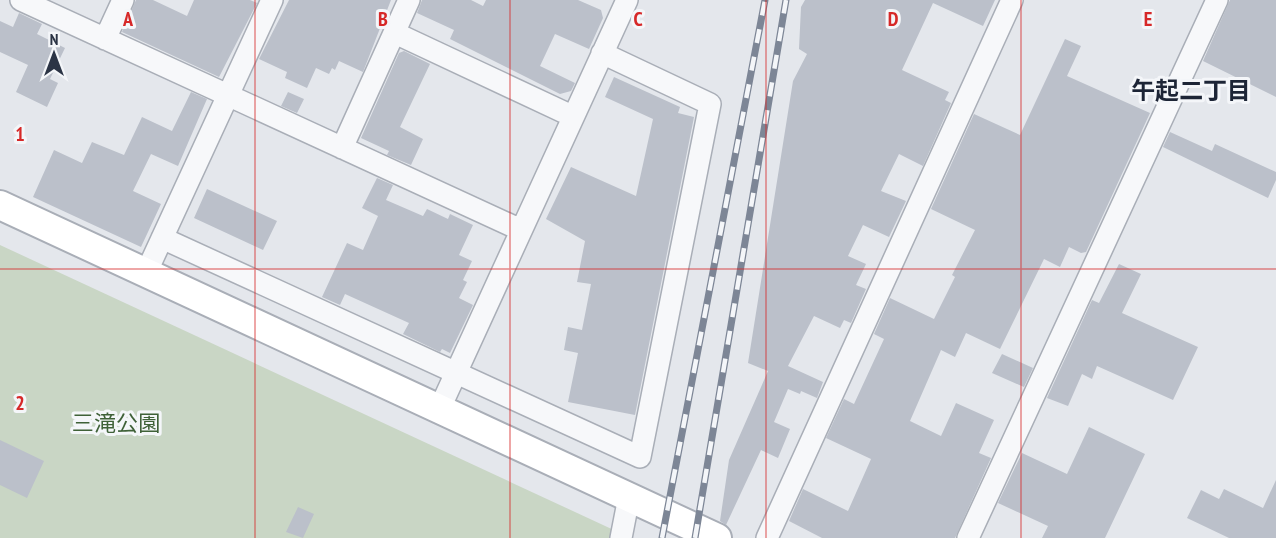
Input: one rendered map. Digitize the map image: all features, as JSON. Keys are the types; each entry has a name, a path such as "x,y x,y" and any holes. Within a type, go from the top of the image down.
{"street":[{"path":"21,0 521,230"},
{"path":"105,39 123,0"},
{"path":"146,273 272,0"},
{"path":"342,148 409,0"},
{"path":"767,538 1012,0"},
{"path":"968,538 1217,0"},
{"path":"439,410 602,53 619,2"},
{"path":"395,33 572,116"},
{"path":"162,238 640,457 710,104 602,53"},
{"path":"0,205 717,538"},
{"path":"621,538 629,497"}],"green space":[{"name":"三滝公園","path":"0,245 631,538 0,538"}],"building":[{"path":"136,0 153,0 187,16 194,0 250,0 257,3 219,77 122,32"},
{"path":"289,0 391,0 363,72 339,61 335,70 332,68 329,74 316,68 307,88 285,78 287,72 259,59"},
{"path":"422,0 471,0 483,6 486,0 578,0 601,10 603,18 589,49 555,34 540,66 575,83 571,91 560,94 450,39 454,30 417,13"},
{"path":"805,0 995,0 983,26 933,3 902,70 949,92 945,100 951,103 923,166 899,154 881,191 906,201 889,237 863,225 848,256 866,264 856,285 866,289 851,323 844,320 840,328 814,316 788,366 823,382 817,398 801,391 800,394 788,389 774,422 790,429 778,458 761,450 726,525 720,521 729,460 768,371 748,363 793,81 807,54 799,49 801,7"},
{"path":"1230,0 1276,0 1276,97 1203,61"},
{"path":"19,13 42,24 37,34 65,48 50,79 58,83 47,107 16,92 28,65 0,52 0,21 13,27"},
{"path":"1065,39 1081,46 1067,76 1150,113 1086,252 1081,253 1069,247 1060,267 1044,259 1000,349 966,333 955,357 941,350 910,421 941,436 956,403 994,420 979,453 991,458 955,538 822,538 789,521 803,489 848,511 871,459 826,438 844,399 854,404 884,339 874,334 890,298 934,319 955,277 952,275 975,230 931,209 974,114 1020,135"},
{"path":"404,51 430,64 400,127 423,139 411,165 387,155 389,151 361,138 399,53"},
{"path":"614,77 680,107 678,113 694,117 635,415 568,402 578,353 564,350 568,327 582,330 591,284 577,282 585,241 546,219 571,167 636,196 653,119 605,97"},
{"path":"191,92 207,99 178,166 151,154 133,191 161,204 141,247 33,197 54,150 82,163 92,142 124,155 142,117 172,131"},
{"path":"288,92 304,99 297,113 281,106"},
{"path":"1170,132 1212,151 1215,144 1276,172 1276,180 1268,198 1163,147"},
{"path":"377,178 393,185 386,200 423,216 427,209 448,219 450,214 473,225 459,255 472,261 463,280 467,282 459,298 473,305 450,353 442,349 440,352 403,334 409,323 345,294 340,305 322,297 347,243 363,250 378,216 362,208"},
{"path":"207,189 277,221 263,250 194,218"},
{"path":"1119,264 1141,274 1122,313 1198,347 1173,400 1097,366 1092,379 1082,374 1068,406 1047,398 1092,300 1099,303"},
{"path":"1002,354 1033,368 1024,387 992,373"},
{"path":"1089,427 1145,454 1105,538 1042,538 1048,526 998,503 1022,453 1067,474"},
{"path":"0,440 44,461 27,498 0,485"},
{"path":"1276,480 1276,538 1229,538 1187,518 1201,490 1219,499 1224,489 1263,508"},
{"path":"298,507 314,514 303,538 286,532"}],"railway":[{"path":"662,538 765,0"},
{"path":"695,538 786,0"}],"district":[{"name":"午起二丁目","path":"1191,90"}]}
